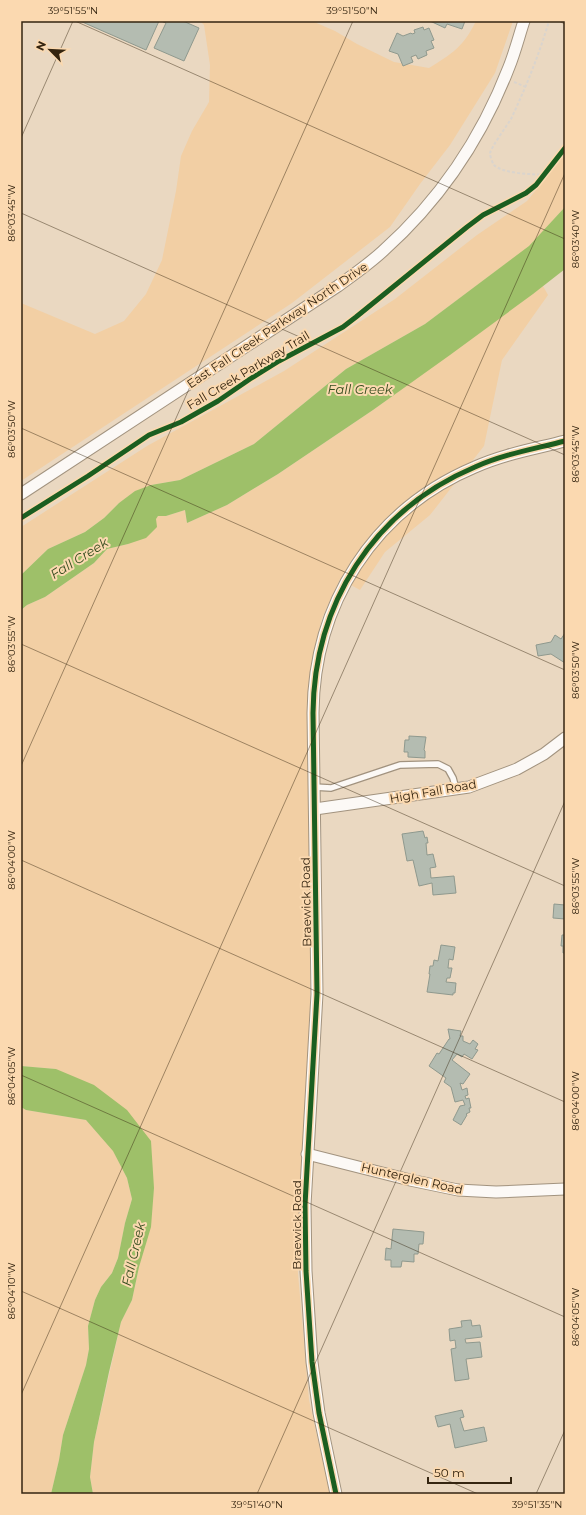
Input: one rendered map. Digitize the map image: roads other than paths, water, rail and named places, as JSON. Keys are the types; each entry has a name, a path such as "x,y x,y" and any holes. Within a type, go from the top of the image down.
{"street":[{"name":"East Fall Creek Parkway North Drive","path":"21,494 338,286 385,250 411,225 444,186 470,147 489,113 501,87 524,21"},
{"name":"Braewick Road","path":"336,1494 319,1413 309,1332 306,1291 305,1225 307,1154 317,994 313,693 319,652 333,608 346,581 369,547 390,524 417,501 447,481 490,461 515,453 565,441"},
{"name":"High Fall Road","path":"315,809 456,789 479,784 517,769 544,754 565,738"},
{"name":"Hunterglen Road","path":"307,1154 410,1180 458,1190 496,1192 565,1189"}],"lane":[{"path":"314,787 331,788 400,765 438,764 448,770 453,778 456,789"}],"water":[{"name":"Fall Creek","path":"565,207 565,269 533,294 373,410 278,474 227,505 187,523 185,510 166,516 158,516 156,519 157,527 146,538 107,549 94,563 45,597 27,605 21,610 21,575 48,549 85,532 104,518 119,503 135,491 151,485 180,480 254,444 346,369 425,324 529,246"},
{"name":"Fall Creek","path":"21,1066 56,1069 94,1085 127,1110 151,1141 154,1188 151,1227 139,1267 132,1300 121,1322 109,1372 94,1442 90,1477 93,1494 51,1494 63,1435 86,1365 89,1349 88,1326 95,1300 101,1287 112,1273 118,1258 125,1223 132,1199 127,1178 113,1151 86,1120 26,1110 21,1107"}]}
